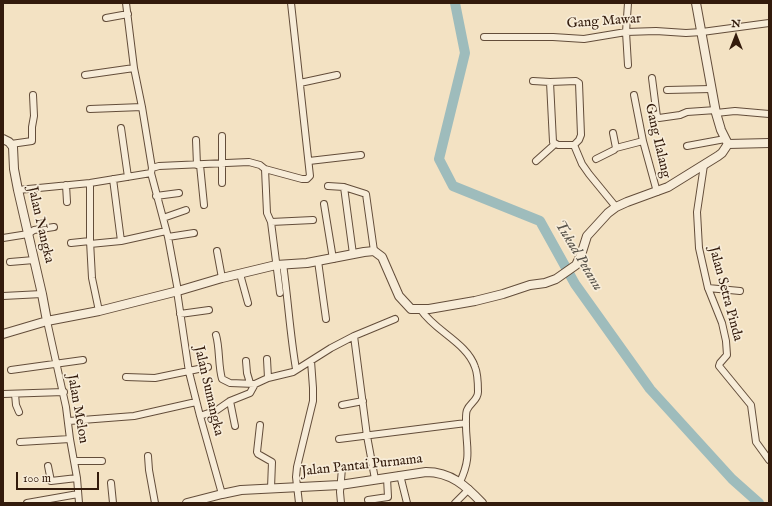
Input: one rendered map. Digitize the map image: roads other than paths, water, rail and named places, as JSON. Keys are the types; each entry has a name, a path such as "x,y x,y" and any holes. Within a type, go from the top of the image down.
{"street":[{"name":"Jalan Sumangka","path":"126,3 134,68 142,107 151,170 156,196 167,234 178,291 189,372 222,494"},
{"path":"18,190 90,183 128,177 159,166 199,165 222,162 249,162 260,165 265,169 305,179 310,176 291,3"},
{"path":"628,3 626,32 628,65"},
{"path":"3,334 47,321 99,311 222,278 280,265 302,264 374,251 382,257 399,296 411,309 421,310 453,306 556,279 576,265 587,236 616,208 668,187 722,153 727,142 716,112 696,3"},
{"path":"106,18 128,14"},
{"name":"Gang Mawar","path":"484,37 584,38 626,32 656,31 686,33 769,23"},
{"path":"85,75 134,68"},
{"path":"300,83 337,75"},
{"path":"652,78 657,117 659,118 680,115 687,112 735,111 769,114"},
{"path":"533,80 550,82 576,81 579,84 581,135 579,140 574,145 555,144 536,161"},
{"path":"550,82 552,138 555,144"},
{"path":"667,90 711,89"},
{"path":"3,139 11,144 32,141 34,116 33,95"},
{"name":"Gang Ilalang","path":"634,95 643,141 657,192"},
{"path":"90,109 142,107"},
{"path":"121,128 128,177"},
{"path":"613,133 616,148"},
{"path":"222,136 222,183"},
{"path":"196,140 204,204"},
{"path":"596,159 616,148 643,141"},
{"path":"687,146 727,142 769,143"},
{"name":"Jalan Nangka","path":"11,144 13,147 14,169 18,190 47,321"},
{"path":"574,145 582,164 616,208"},
{"path":"309,161 361,155"},
{"name":"Jalan Setra Pinda","path":"704,165 697,212 699,248 708,288 722,323 726,341 727,355 719,366 750,405 756,442 769,460"},
{"path":"265,169 267,213 271,222 288,301 296,369"},
{"path":"113,179 121,241"},
{"path":"90,183 90,243 92,278 99,311"},
{"path":"66,185 67,202"},
{"path":"328,186 344,187 366,194 374,251"},
{"path":"344,187 353,254"},
{"path":"156,196 179,193"},
{"path":"324,204 333,258"},
{"path":"154,214 162,215 186,210"},
{"path":"271,222 313,220"},
{"path":"3,238 28,234 34,230 54,227"},
{"path":"71,243 121,241 167,234 194,233"},
{"path":"217,250 222,278"},
{"path":"10,262 34,260"},
{"path":"318,261 326,319"},
{"path":"280,265 280,293"},
{"path":"240,274 248,303"},
{"path":"708,288 740,291"},
{"path":"3,296 42,294"},
{"path":"180,314 209,310"},
{"path":"421,310 431,322 467,353 475,366 478,393 475,400 467,410 466,423 468,457 460,482"},
{"path":"214,366 221,374 222,380 226,382 253,383 293,372 331,348 354,336 395,319"},
{"name":"Jalan Melon","path":"47,321 64,392 77,478 79,503"},
{"path":"214,366 219,346 216,335"},
{"path":"354,336 375,479"},
{"path":"267,359 268,378"},
{"path":"12,370 83,360"},
{"path":"299,503 297,467 313,402 311,361"},
{"path":"200,416 217,410 250,393 253,383 247,373 246,362"},
{"path":"126,378 155,378 214,366"},
{"path":"3,394 64,392"},
{"path":"15,394 16,405 19,412"},
{"path":"342,405 363,401"},
{"path":"69,421 134,416 196,402"},
{"path":"230,402 235,426"},
{"path":"339,439 466,423"},
{"path":"260,425 258,454 272,462 271,488"},
{"path":"20,442 70,439"},
{"path":"148,456 150,477 156,503"},
{"path":"74,461 102,461"},
{"path":"48,466 51,480 77,478"},
{"path":"342,468 340,485 342,503"},
{"name":"Jalan Pantai Purnama","path":"191,502 241,490 340,485 416,472 436,472 444,474 460,482 482,503"},
{"path":"400,475 408,503"},
{"path":"368,500 388,498 387,478"},
{"path":"112,483 113,503"},
{"path":"455,503 469,489"},
{"path":"27,503 78,494"}],"waterway":[{"name":"Tukad Petanu","path":"455,3 465,53 439,159 453,186 540,221 575,284 650,389 732,479 759,503"}]}
